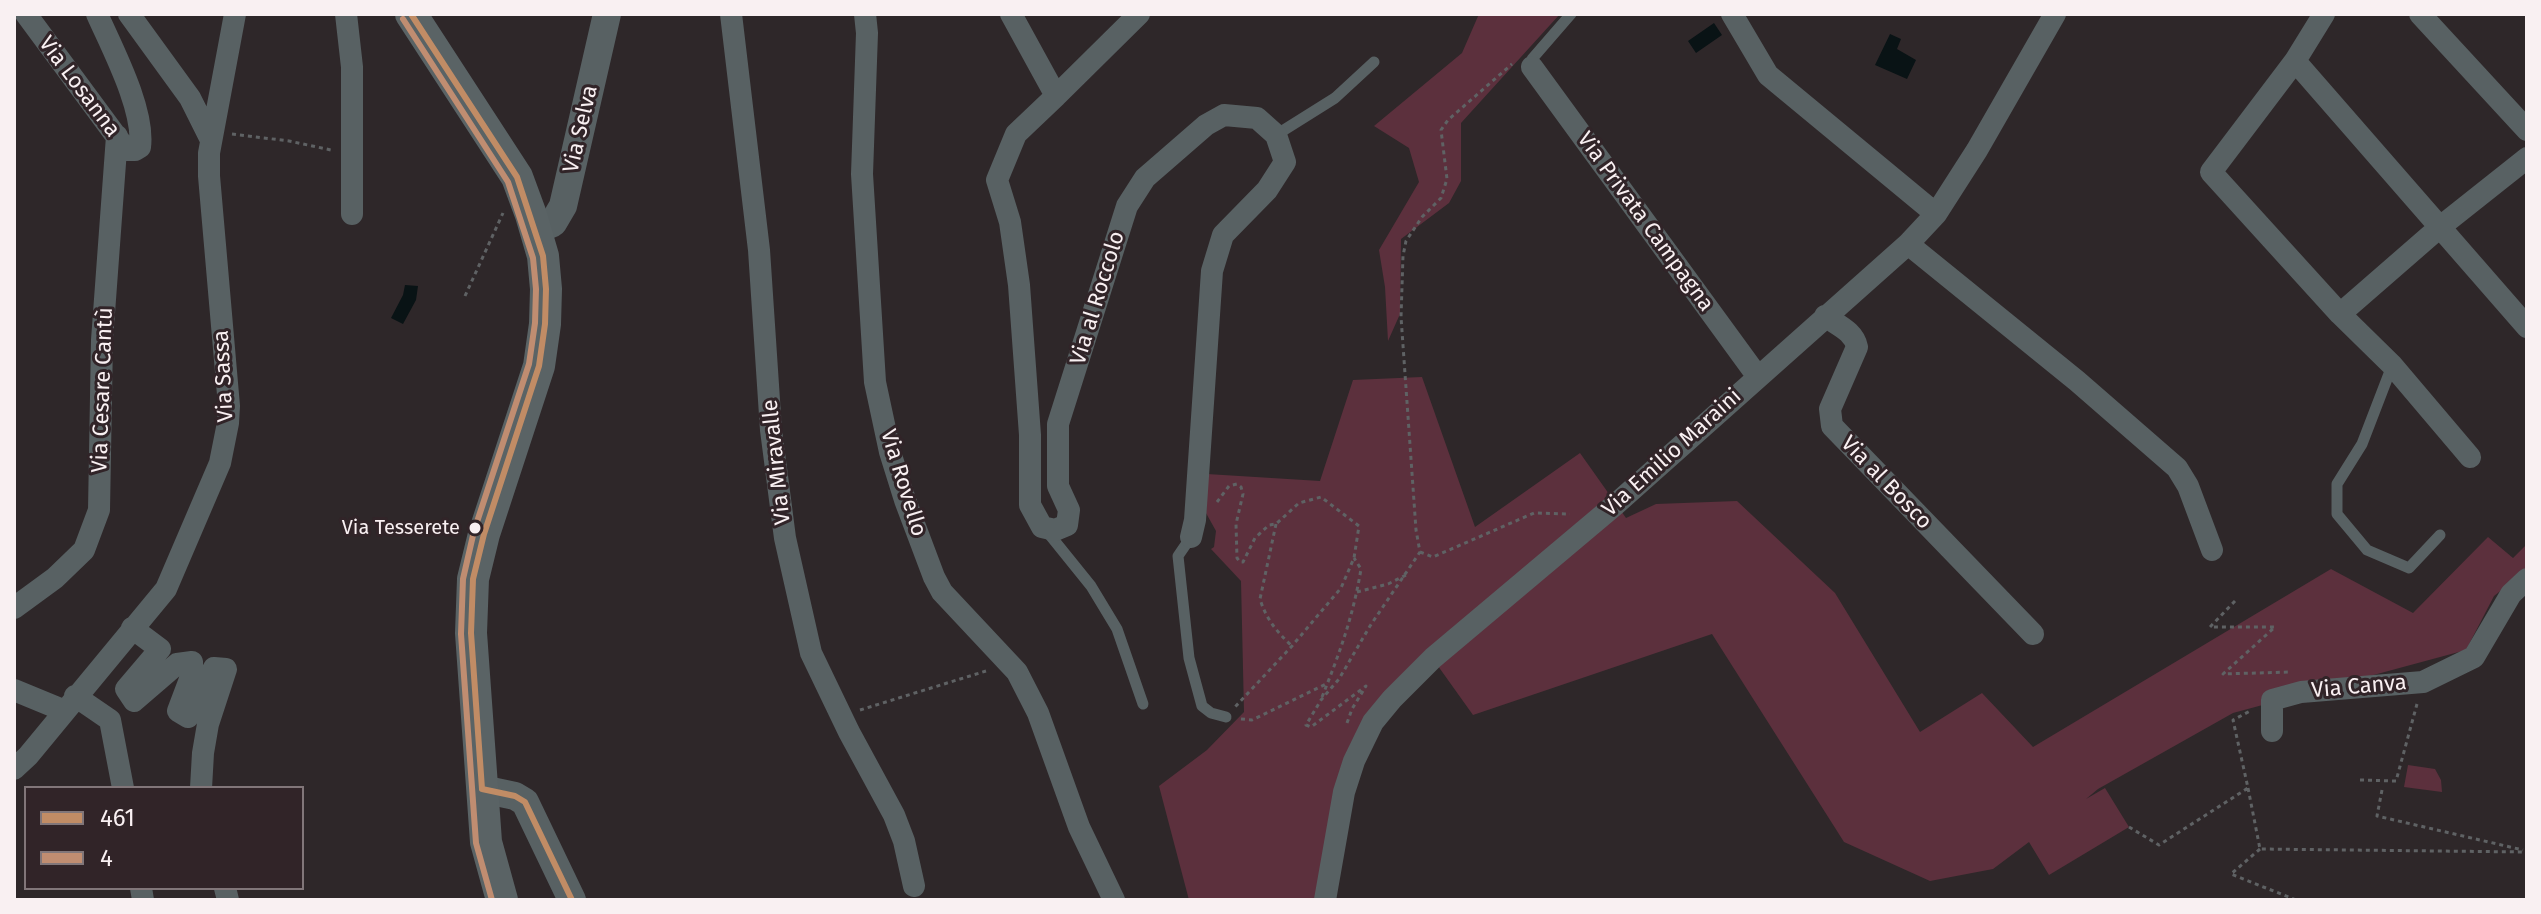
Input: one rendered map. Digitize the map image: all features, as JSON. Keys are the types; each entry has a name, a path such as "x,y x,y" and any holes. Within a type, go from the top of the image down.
{"main road":[{"path":"411,14 517,177 543,256 546,289 541,353 532,390 484,534 473,579 471,633 486,842 502,900"}],"street":[{"name":"Via Losanna","path":"26,14 128,150 135,150 140,147 141,126 97,14"},
{"path":"129,14 217,137"},
{"name":"Via Sassa","path":"14,769 28,756 170,582 220,463 229,406 209,176 235,14"},
{"path":"346,14 352,67 352,214"},
{"name":"Via Selva","path":"536,230 553,223 563,206 607,14"},
{"name":"Via Miravalle","path":"731,14 759,250 771,430 785,538 811,653 894,815 904,841 914,886"},
{"name":"Via Rovello","path":"865,14 862,174 875,382 890,452 934,577 942,592 1017,672 1038,713 1079,827 1114,900"},
{"path":"1011,14 1056,96"},
{"path":"1042,527 1030,505 1030,435 1019,285 1010,222 997,180 1016,134 1139,14"},
{"path":"1732,14 1768,75 1936,214"},
{"name":"Via Emilio Maraini","path":"1325,900 1344,792 1354,761 1373,722 1433,658 1603,515 1908,244 1936,214 1977,150 2055,14"},
{"path":"2324,14 2295,61 2211,172 2340,314 2392,365 2470,457"},
{"path":"2420,14 2527,130"},
{"path":"2295,61 2527,327"},
{"name":"Via Privata Campagna","path":"1532,67 1758,377"},
{"name":"Via al Roccolo","path":"1042,527 1055,530 1067,525 1069,510 1058,486 1058,424 1127,206 1145,178 1206,125 1224,115 1257,118 1276,135"},
{"path":"1193,529 1212,271 1223,235 1267,190 1285,162 1276,135"},
{"name":"Via Cesare Cantù","path":"14,608 55,578 84,550 99,510 102,340 117,136"},
{"path":"2340,314 2440,227 2527,158"},
{"path":"1908,244 2087,389 2177,468 2188,486 2212,550"},
{"name":"Via al Bosco","path":"1825,316 1850,333 1856,339 1857,347 1854,360 1830,409 1832,426 1838,436 2033,634"},
{"name":"Via Canva","path":"2272,731 2272,700 2301,692 2423,682 2474,657 2511,594 2527,579"},
{"path":"132,628 160,649 126,689 134,701 177,664 192,662 192,674 178,711 188,717 214,668 226,669 208,724 201,786"},
{"path":"14,690 70,704 110,720 123,786"},
{"path":"482,789 515,796 525,802 572,900"}],"lane":[{"path":"1532,67 1532,59 1542,44 1571,14"},
{"path":"1276,135 1335,98 1374,62"},
{"path":"2392,365 2362,444 2337,484 2337,514 2367,550 2409,568 2440,535"},
{"path":"1042,527 1091,586 1117,629 1143,704"},
{"path":"1193,529 1178,556 1189,658 1202,706 1211,713 1226,717"}],"path":[{"path":"1321,700 1339,679 1420,552 1401,317 1403,256 1406,241 1422,217 1441,198 1447,179 1441,130 1448,120 1527,51 1542,44"},
{"path":"217,137 289,141 334,151"},
{"path":"465,296 503,212"},
{"path":"1193,529 1210,518 1229,486 1237,484 1243,494 1236,524 1237,558 1240,562 1243,562 1255,538 1299,503 1321,497 1359,526 1354,558 1341,588 1226,717"},
{"path":"1420,552 1433,557 1534,513 1603,515"},
{"path":"1276,524 1260,599 1277,632 1292,646"},
{"path":"1352,709 1366,686 1311,727 1306,725 1321,700 1345,641 1361,569 1354,558"},
{"path":"1357,592 1388,584 1407,575"},
{"path":"2235,601 2210,627 2275,627 2223,674 2300,672"},
{"path":"841,715 1009,664"},
{"path":"2360,780 2396,781 2423,682"},
{"path":"1226,717 1252,720 1328,683"},
{"path":"2233,720 2260,849"},
{"path":"2129,827 2159,845 2248,788"},
{"path":"2382,790 2377,816 2527,852"},
{"path":"2296,900 2231,874 2260,849 2527,852"}],"shaded area":[{"path":"1479,14 1560,14 1461,123 1461,181 1449,203 1401,239 1400,314 1388,341 1379,250 1419,182 1409,148 1374,126 1462,53"},
{"path":"1714,23 1722,35 1696,53 1688,41"},
{"path":"1890,34 1901,39 1897,49 1916,60 1907,79 1875,65"},
{"path":"405,285 418,286 416,300 403,324 391,318"},
{"path":"1422,377 1475,527 1580,453 1626,518 1656,504 1737,501 1835,593 1920,732 1982,693 2033,747 2331,569 2413,613 2488,537 2513,558 2527,544 2527,570 2494,596 2466,650 2233,713 2098,789 2086,799 2105,788 2129,827 2049,875 2029,842 1993,869 1930,881 1844,842 1712,634 1473,715 1433,659 1373,722 1325,900 1189,900 1159,786 1207,750 1244,712 1241,581 1211,549 1216,531 1206,513 1207,474 1320,481 1353,380"},
{"path":"2408,765 2435,769 2441,780 2442,792 2404,787"}],"transit line":[{"name":"461","path":"411,14 517,177 543,256 545,324 539,366 484,534 473,579 471,633 482,789"},
{"name":"4","path":"403,19 508,182 533,258 535,323 529,364 474,531 463,579 461,634 476,843 492,900"},
{"name":"461","path":"482,789 515,796 525,802 572,900"}],"place":[{"name":"Via Tesserete","path":"475,528"}]}
